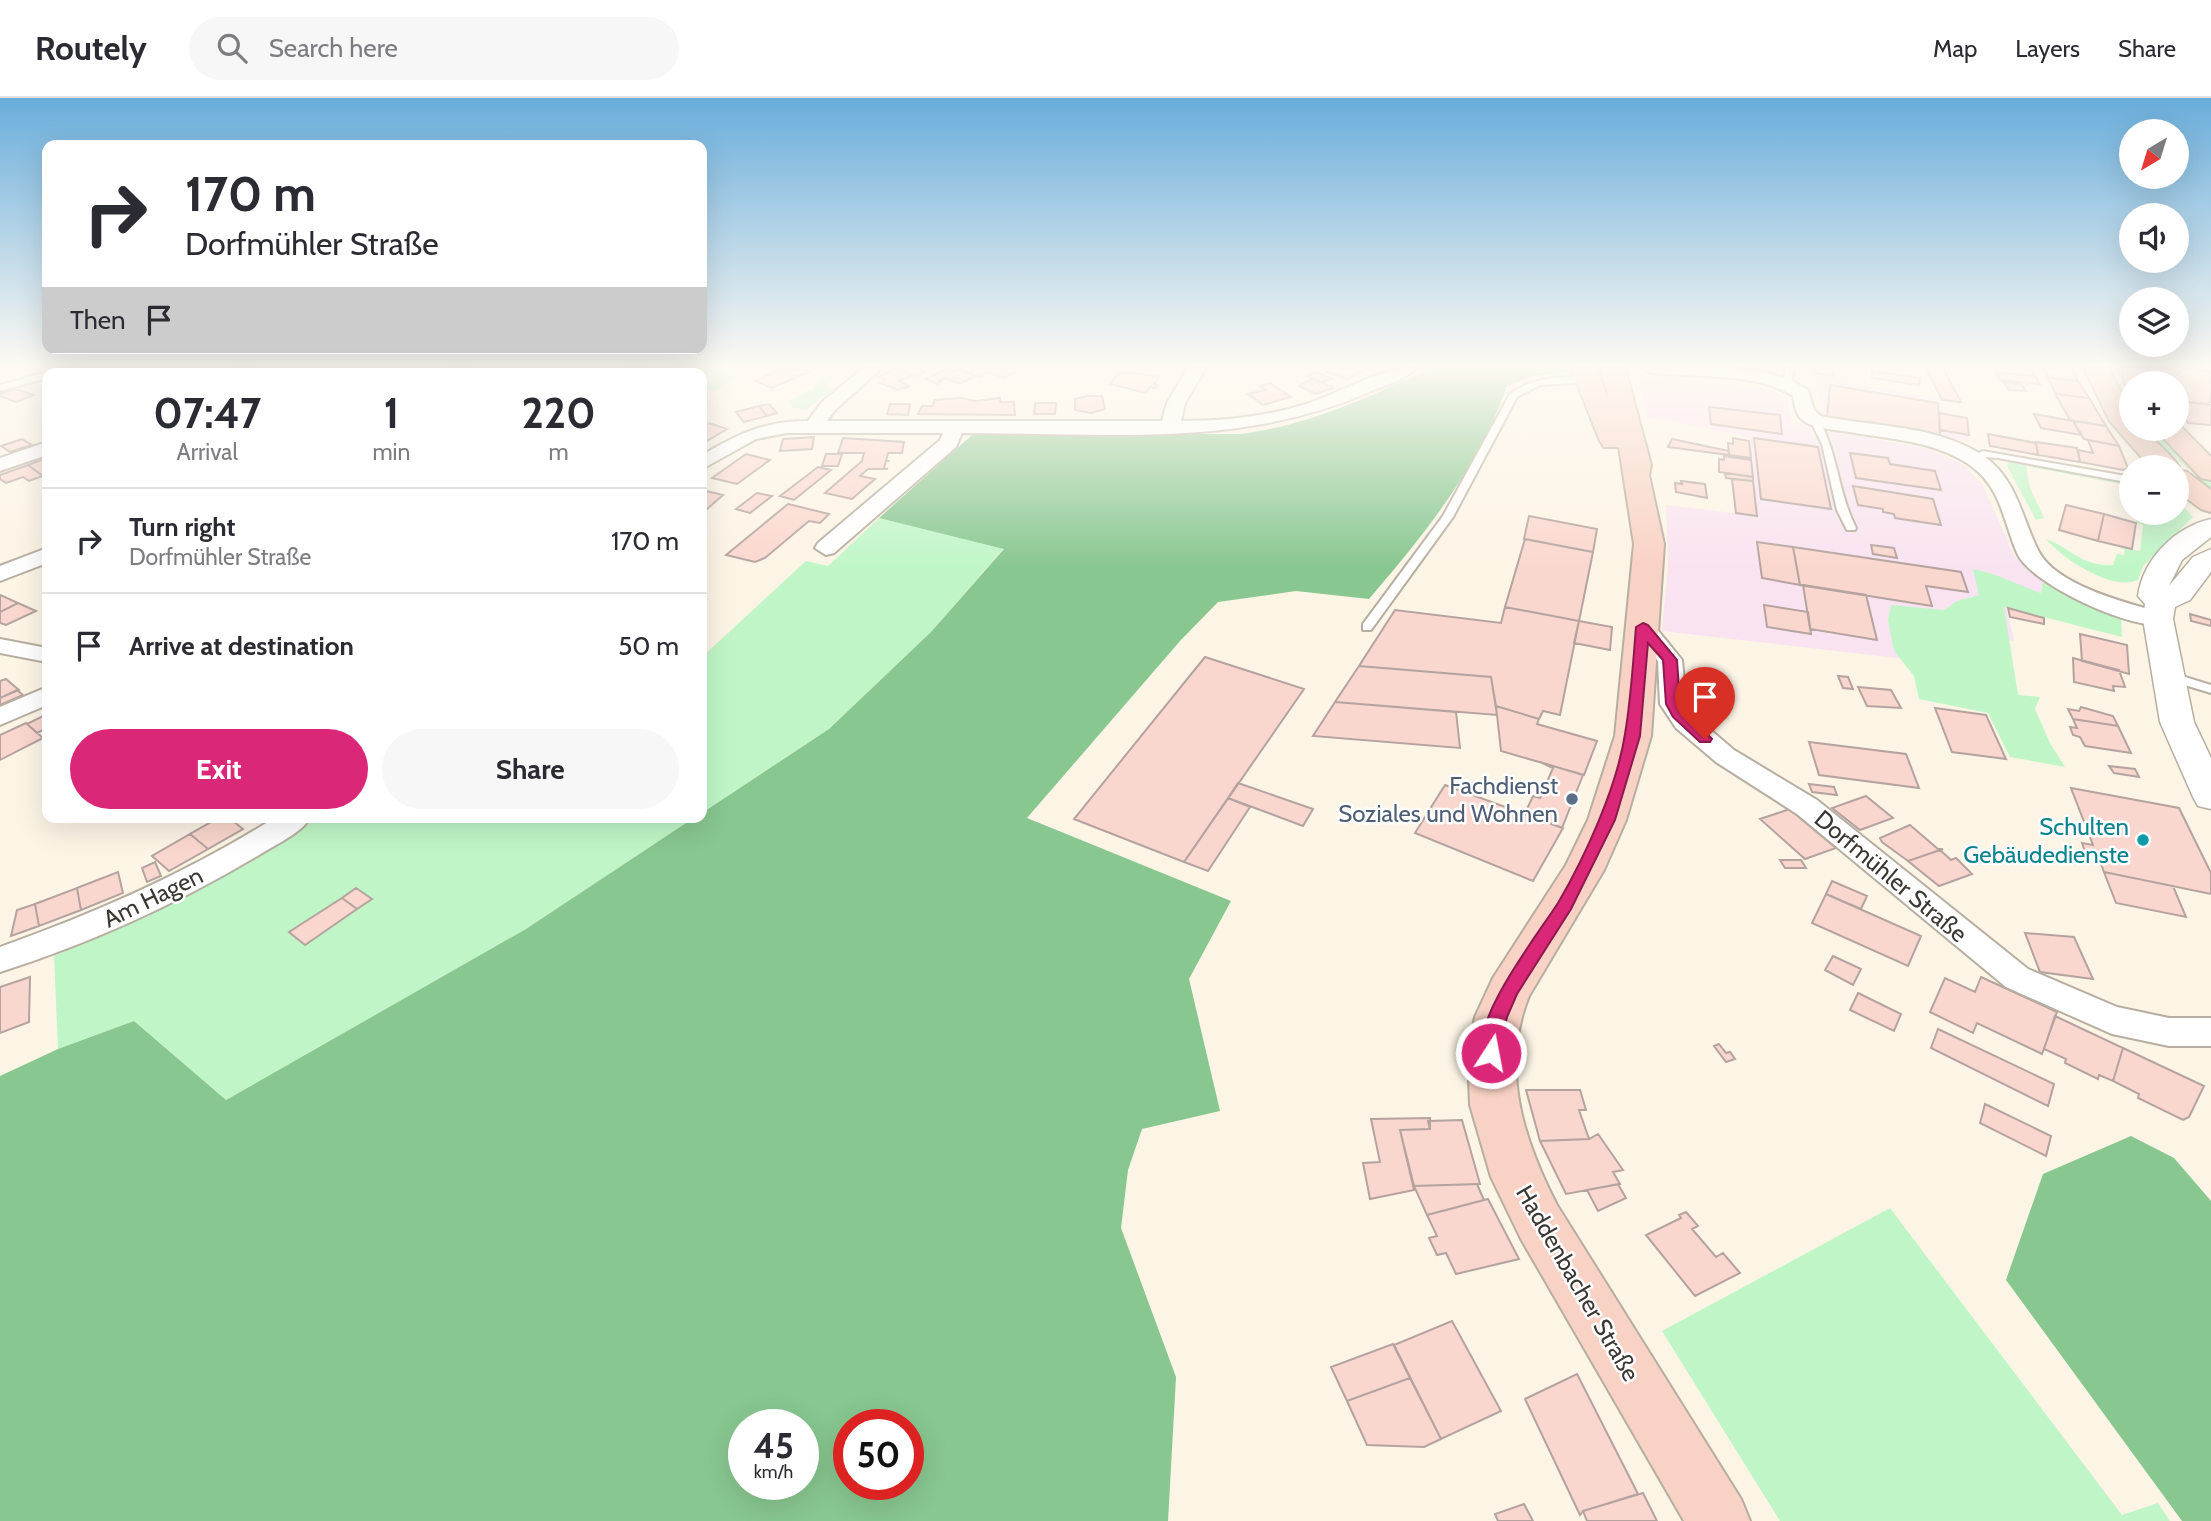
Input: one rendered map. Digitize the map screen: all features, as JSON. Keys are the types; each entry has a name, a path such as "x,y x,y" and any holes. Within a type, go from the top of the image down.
{"main road":[{"name":"Haddenbacher Straße","path":"1611,434 1623,463 1635,475"},
{"name":"Haddenbacher Straße","path":"1630,434 1649,544 1633,736 1617,792 1584,870 1509,991 1498,1017 1491,1053 1491,1077 1501,1134 1527,1200 1719,1521"},
{"path":"2135,434 2154,455"},
{"path":"2180,441 2211,472"},
{"path":"2189,487 2211,503"}],"street":[{"path":"707,460 753,434"},
{"path":"826,548 949,443 952,434"},
{"path":"1890,434 1929,442 1972,458 1997,481 2034,563 2066,586 2159,611"},
{"path":"0,465 42,450"},
{"path":"2211,527 2185,542 2166,563 2153,590 2159,611 2167,675 2177,722 2211,797"},
{"path":"0,574 42,557"},
{"path":"2159,611 2178,597 2203,562 2211,558"},
{"name":"Dorfmühler Straße","path":"1643,627 1670,660 1673,704 1685,722 1725,756 1807,807 2017,978 2112,1020 2169,1032 2211,1032"},
{"path":"0,646 42,654"},
{"path":"0,717 42,697"},
{"name":"Am Hagen","path":"0,960 115,916 223,863 287,823"}],"lane":[{"path":"1367,627 1448,517 1492,434"},
{"path":"1822,434 1827,444 1842,510 1851,528"},
{"path":"1972,458 1983,454 1998,455 2119,478"},
{"path":"2167,675 2211,689"}],"shaded area":[{"path":"1736,434 1852,434 1929,449 1964,465 1982,484 2015,557 2043,582 2041,593 2001,583 2014,641 1921,625 1932,662 1662,631 1668,566 1666,505 1758,516 1749,437"},
{"path":"1927,434 1969,434 1970,442"}],"green space":[{"path":"973,434 1486,434 1448,499 1369,599 1296,591 1218,602 1180,641 1027,818 1231,901 1189,979 1220,1111 1142,1129 1128,1170 1121,1228 1176,1377 1168,1521 0,1521 0,1076 58,1049 134,1021 226,1100 526,929 686,823 707,823 707,810 829,729 931,632 1004,549 879,518"},
{"path":"2153,441 2167,441 2183,455 2173,455 2159,449"},
{"path":"2189,460 2211,480 2211,489 2189,469"},
{"path":"2009,462 2119,484 2026,466 2030,488 2044,518 2036,520 2007,466"},
{"path":"879,518 1004,548 931,632 829,729 707,810 707,652 806,561 828,566"},
{"path":"2143,525 2185,525 2143,566 2138,580 2127,582 2115,581 2088,571 2063,555 2046,539 2085,560 2102,565 2113,565 2117,554 2124,555 2125,550 2116,545 2140,551"},
{"path":"1973,569 2041,593 2043,582 2084,604 2121,615 2122,637 2004,607 2018,695 2040,697 2035,709 2050,743 2065,767 2010,757 1988,713 1919,699 1914,676 1894,651 1888,620 1891,605 1944,610 1957,601 1979,595"},
{"path":"310,823 686,823 526,929 226,1100 134,1021 58,1049 54,956 190,893"},
{"path":"2131,1136 2174,1158 2211,1201 2211,1521 2182,1521 2006,1280 2043,1174"},
{"path":"1890,1208 2122,1515 2158,1503 2170,1521 1780,1521 1662,1331"}],"building":[{"path":"707,434 718,434 707,441"},
{"path":"1988,434 2036,443 2038,455 1990,446"},
{"path":"2081,434 2111,434 2119,446 2084,439"},
{"path":"814,437 812,449 780,451 783,439"},
{"path":"843,438 904,442 902,453 888,453 884,468 888,469 868,469 860,476 875,479 852,499 825,493 862,461 864,453 838,453"},
{"path":"1733,438 1749,441 1751,458 1729,455 1728,443 1733,444"},
{"path":"1754,438 1818,447 1831,509 1761,499"},
{"path":"22,439 32,445 10,452 1,446"},
{"path":"1672,439 1729,451 1729,455 1668,447"},
{"path":"2088,440 2119,446 2123,455 2119,455 2119,469 2080,462 2078,450 2093,453"},
{"path":"2036,442 2077,448 2080,462 2038,455"},
{"path":"1850,453 1888,458 1890,464 1935,471 1941,490 1856,478"},
{"path":"746,454 770,460 737,484 712,478"},
{"path":"826,454 842,454 838,466 822,466"},
{"path":"1724,456 1751,460 1753,477 1719,472 1719,459 1724,460"},
{"path":"42,460 42,475 28,465"},
{"path":"28,465 42,476 29,481 23,477 6,483 0,479 0,475"},
{"path":"818,467 831,470 794,500 780,496"},
{"path":"1725,473 1753,477 1753,481 1726,478"},
{"path":"1732,479 1753,481 1757,516 1736,513"},
{"path":"1681,481 1705,484 1707,498 1676,492 1675,483 1682,484"},
{"path":"1853,486 1933,499 1941,525 1895,518 1894,514 1883,512 1883,509 1858,505"},
{"path":"707,491 723,495 707,509"},
{"path":"757,493 772,496 750,513 736,509"},
{"path":"788,504 829,514 820,523 809,521 765,558 755,562 726,555"},
{"path":"2066,505 2104,514 2098,541 2059,530"},
{"path":"2104,514 2119,518 2119,525 2136,525 2132,549 2098,541"},
{"path":"1529,516 1597,529 1593,552 1524,539"},
{"path":"1525,539 1593,552 1579,621 1505,607"},
{"path":"1757,542 1793,547 1800,585 1762,578"},
{"path":"1871,545 1894,548 1897,558 1873,554"},
{"path":"1793,547 1961,572 1968,592 1926,586 1932,606 1800,585"},
{"path":"1803,585 1866,595 1877,640 1810,629"},
{"path":"0,595 18,603 0,612"},
{"path":"18,603 36,611 6,625 0,623 0,612"},
{"path":"1764,605 1808,612 1811,634 1767,627"},
{"path":"1505,607 1579,621 1560,715 1543,711 1539,719 1496,706 1491,677 1359,666 1395,610 1501,623"},
{"path":"2008,608 2044,618 2044,624 2010,617"},
{"path":"2190,614 2211,620 2211,626 2191,621"},
{"path":"1579,621 1612,627 1610,650 1574,643"},
{"path":"2080,634 2127,645 2129,674 2082,661"},
{"path":"1205,657 1304,689 1184,862 1074,819"},
{"path":"2073,658 2119,670 2125,687 2113,686 2114,691 2074,682"},
{"path":"1359,666 1491,677 1497,715 1335,702"},
{"path":"1838,676 1848,677 1853,689 1843,688"},
{"path":"6,679 19,690 0,698 0,681"},
{"path":"1858,687 1891,690 1901,708 1867,706"},
{"path":"17,690 23,695 0,705 0,698"},
{"path":"1335,702 1456,712 1460,748 1313,736"},
{"path":"1496,706 1539,719 1537,724 1597,741 1584,775 1501,751"},
{"path":"2081,707 2113,716 2118,726 2073,719 2068,709 2079,711"},
{"path":"1935,708 1986,715 2006,759 1952,752"},
{"path":"42,716 42,730 37,733 27,724"},
{"path":"2073,719 2118,726 2131,753 2085,746 2080,737 2073,735 2070,727 2077,728"},
{"path":"26,723 42,739 0,760 0,735"},
{"path":"1809,742 1906,754 1919,788 1819,775"},
{"path":"1540,762 1583,775 1562,828 1535,818 1537,814 1526,811 1533,796 1540,798 1553,768"},
{"path":"2109,766 2135,769 2139,777 2114,773"},
{"path":"1238,783 1313,809 1303,826 1228,798"},
{"path":"1809,784 1834,787 1837,795 1812,792"},
{"path":"1445,785 1563,828 1533,881 1415,833"},
{"name":"Schulten Gebäudedienste","path":"2071,788 2179,808 2211,873 2211,894 2104,872 2097,854 2085,852 2082,843 2093,845"},
{"path":"1866,796 1893,818 1860,830 1832,808"},
{"path":"1228,798 1250,807 1208,871 1184,862"},
{"path":"1790,809 1836,848 1805,859 1760,819"},
{"path":"209,823 236,823 243,829 208,849 190,834"},
{"path":"1910,825 1938,849 1943,849 1908,861 1882,842 1880,838"},
{"path":"190,834 208,849 169,871 152,856"},
{"path":"1940,850 1951,860 1956,858 1972,874 1939,886 1908,861"},
{"path":"1780,860 1801,860 1806,868 1785,868"},
{"path":"155,862 161,876 147,882 142,868"},
{"path":"118,872 123,893 81,910 77,888"},
{"path":"2104,872 2173,886 2186,917 2116,903"},
{"path":"1832,881 1867,896 1861,909 1826,894"},
{"path":"77,888 81,910 39,926 35,904"},
{"path":"356,888 372,899 357,909 342,898"},
{"path":"1826,894 1921,936 1908,966 1812,923"},
{"path":"342,898 357,909 305,945 289,932"},
{"path":"35,904 39,926 11,936 17,910"},
{"path":"2025,933 2074,937 2093,979 2040,972"},
{"path":"1833,956 1861,969 1853,985 1825,970"},
{"path":"30,977 29,1022 0,1033 0,987"},
{"path":"1981,977 2057,1012 2042,1054 1977,1023 1973,1033 1930,1012 1945,978 1975,992"},
{"path":"1858,993 1901,1014 1894,1031 1850,1010"},
{"path":"2055,1016 2123,1048 2113,1081 2099,1075 2098,1079 2044,1049"},
{"path":"1938,1029 2054,1084 2048,1106 1931,1048"},
{"path":"1719,1044 1735,1059 1726,1062 1714,1046"},
{"path":"2123,1048 2204,1086 2189,1117 2183,1120 2138,1098 2139,1094 2113,1081"},
{"path":"1526,1090 1580,1090 1586,1110 1579,1110 1589,1139 1540,1141"},
{"path":"1985,1104 2051,1136 2046,1156 1980,1123"},
{"path":"1430,1118 1430,1129 1400,1130 1414,1190 1370,1199 1363,1163 1380,1162 1371,1119"},
{"path":"1462,1120 1480,1184 1414,1186 1400,1130 1430,1129 1428,1121"},
{"path":"1598,1134 1623,1170 1613,1172 1620,1184 1566,1194 1540,1141 1589,1139"},
{"path":"1477,1184 1484,1200 1427,1215 1414,1186"},
{"path":"1618,1184 1626,1198 1598,1211 1587,1190"},
{"path":"1488,1199 1519,1259 1456,1274 1446,1253 1437,1255 1429,1238 1437,1236 1427,1215"},
{"path":"1686,1212 1698,1226 1692,1229 1716,1257 1723,1253 1740,1273 1695,1296 1646,1235 1681,1218 1679,1215"},
{"path":"1452,1321 1501,1411 1441,1439 1394,1345"},
{"path":"1393,1344 1410,1378 1347,1401 1331,1367"},
{"path":"1577,1374 1638,1494 1583,1511 1580,1515 1525,1399"},
{"path":"1410,1378 1441,1439 1424,1447 1367,1445 1347,1401"},
{"path":"1643,1493 1657,1521 1587,1521 1583,1511"},
{"path":"1524,1504 1533,1521 1498,1521 1495,1514"}],"place":[{"name":"Fachdienst Soziales und Wohnen","path":"1572,799"},
{"name":"Schulten Gebäudedienste","path":"2143,840"}],"route":[{"path":"1491,1053 1498,1017 1509,991 1565,905 1607,820 1633,736 1643,627 1670,660 1673,704 1678,714 1705,739"}]}
